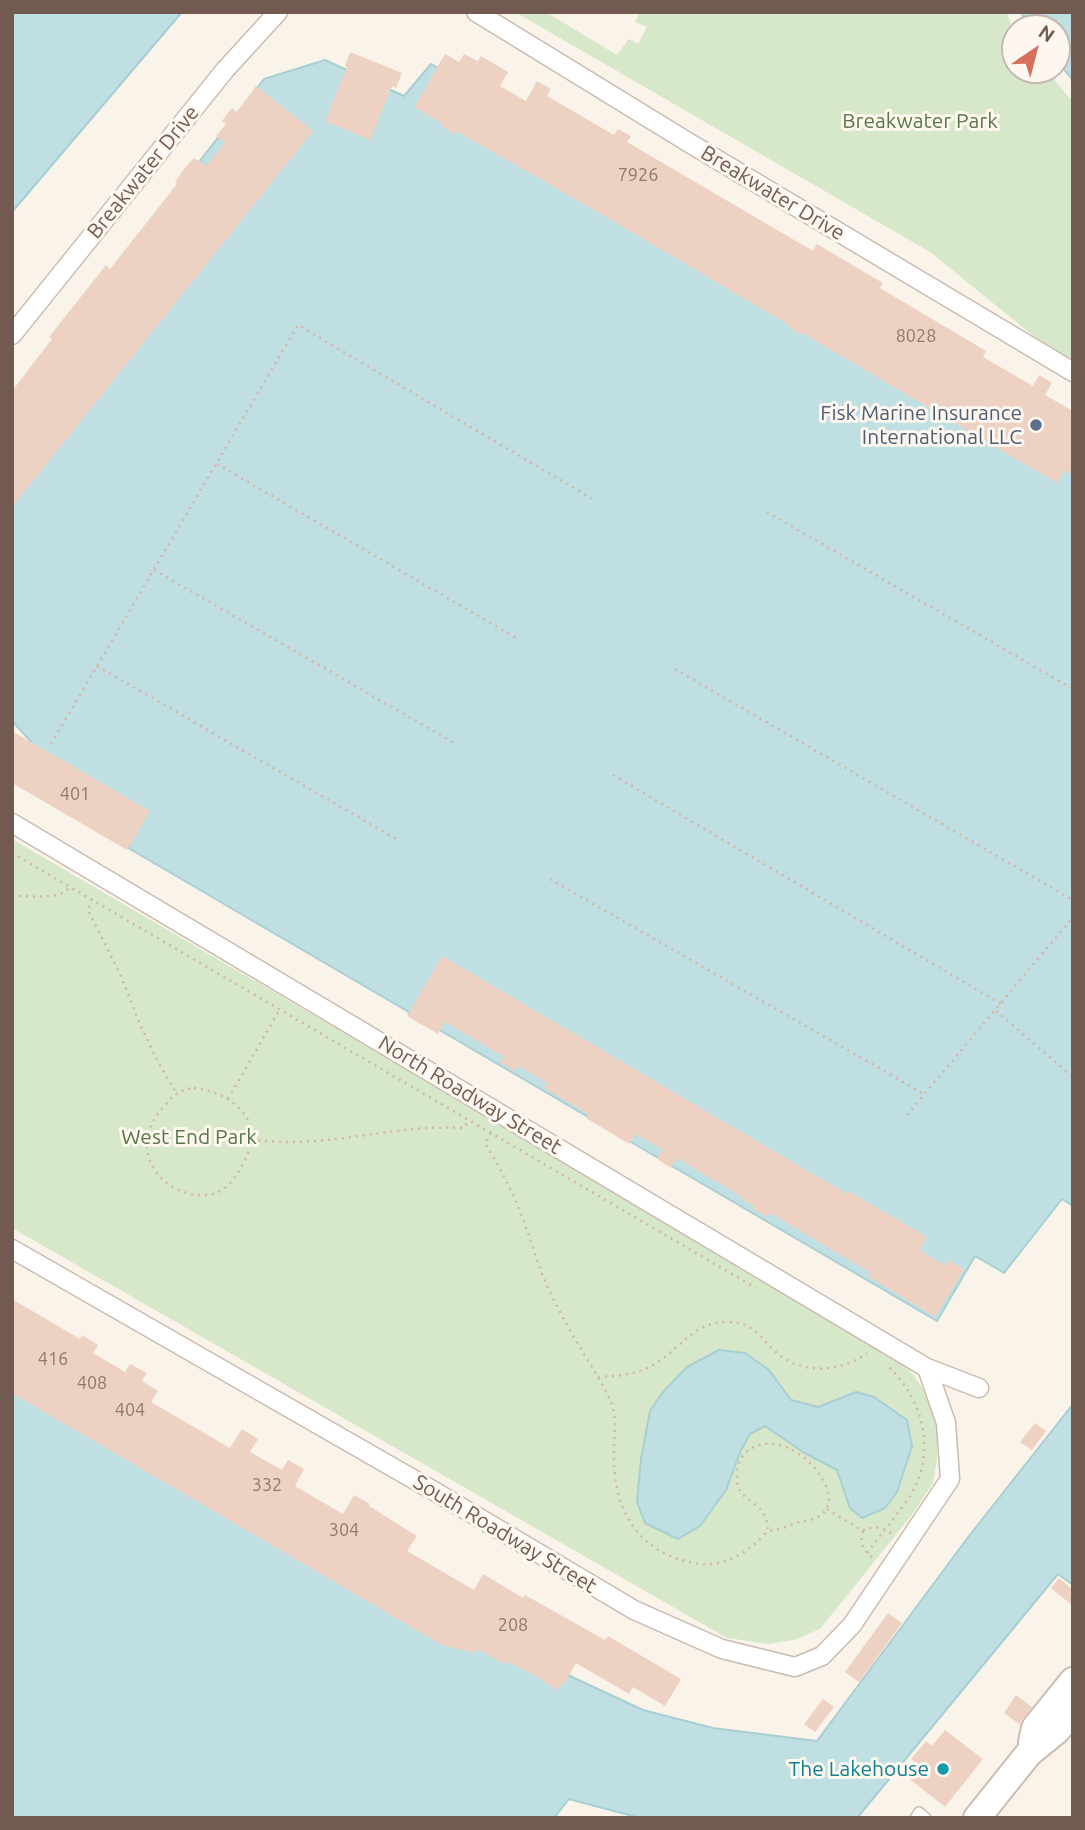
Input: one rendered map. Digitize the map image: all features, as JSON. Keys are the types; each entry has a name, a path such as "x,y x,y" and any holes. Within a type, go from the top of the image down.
{"street":[{"name":"Breakwater Drive","path":"12,335 225,70 278,12"},
{"name":"Breakwater Drive","path":"476,12 1073,372"},
{"name":"North Roadway Street","path":"12,823 927,1368 979,1388"},
{"name":"South Roadway Street","path":"12,1249 634,1610 722,1649 795,1667 822,1656 852,1625 950,1479 946,1423 927,1368"},
{"path":"1029,1753 1035,1728 1073,1681"},
{"path":"977,1818 1029,1753 1056,1731 1073,1711"}],"lane":[{"path":"915,1818 919,1812 926,1818"}],"path":[{"path":"51,744 298,325 596,501"},
{"path":"217,464 517,639"},
{"path":"767,512 1073,689"},
{"path":"154,570 456,744"},
{"path":"97,666 398,840"},
{"path":"675,669 1073,900"},
{"path":"613,775 1001,1004"},
{"path":"12,853 761,1291"},
{"path":"550,879 924,1094"},
{"path":"12,896 63,894 70,887"},
{"path":"92,899 88,910 121,976 158,1062 176,1093"},
{"path":"907,1115 1073,917"},
{"path":"228,1099 280,1009"},
{"path":"995,1010 1073,1077"},
{"path":"199,1088 228,1099 240,1109 251,1131 251,1140 242,1166 230,1184 219,1192 192,1195 173,1188 153,1166 149,1154 147,1140 156,1116 176,1093 187,1089 199,1088"},
{"path":"251,1140 295,1142 398,1130 464,1128 469,1120"},
{"path":"491,1133 485,1143 522,1215 546,1282 614,1412 614,1475 618,1496 630,1522 647,1544 657,1550 702,1565 735,1558 768,1530 811,1521 827,1509 827,1486 818,1472 805,1459 781,1446 765,1444 747,1452 740,1460 737,1483 744,1497 765,1515 768,1530"},
{"path":"598,1377 644,1370 671,1353 690,1334 704,1326 721,1322 751,1328 778,1354 801,1366 837,1367 867,1353 873,1357"},
{"path":"867,1553 913,1492 923,1462 922,1424 912,1397 887,1366"},
{"path":"827,1509 861,1529 885,1529 906,1545"},
{"path":"861,1529 867,1553 889,1570"}],"green space":[{"name":"Breakwater Park","path":"515,12 546,12 617,55 629,39 638,44 647,27 635,22 640,12 1006,12 1007,14 1001,14 1001,84 1058,84 1073,102 1073,360 1036,338 930,252"},
{"name":"West End Park","path":"12,839 890,1352 913,1374 927,1395 937,1420 937,1460 933,1483 911,1516 820,1629 794,1640 769,1644 727,1638 12,1228"}],"water":[{"path":"12,12 182,12 12,212"},
{"path":"1021,12 1073,12 1073,80 1071,14"},
{"path":"325,60 404,96 431,64 1073,437 1073,1206 1062,1199 1004,1273 975,1256 937,1321 130,849 12,721 12,400 264,79"},
{"path":"12,1334 494,1634 572,1677 643,1710 713,1728 817,1741 969,1536 1073,1404 1073,1585 1058,1574 857,1818 640,1818 569,1799 554,1818 12,1818"},
{"path":"719,1350 745,1353 769,1370 791,1400 818,1407 856,1392 874,1397 907,1420 912,1446 897,1492 885,1508 862,1518 850,1508 837,1470 803,1452 765,1426 750,1434 726,1490 700,1526 678,1539 645,1523 637,1502 641,1459 650,1411 663,1392 687,1367"}],"building":[{"path":"350,52 402,73 396,88 392,86 370,140 325,121 347,67 345,66"},
{"path":"445,54 459,62 464,54 478,61 481,56 508,72 500,86 526,101 537,81 551,89 547,96 614,135 618,129 631,136 627,142 813,251 817,244 883,283 880,288 986,351 983,357 1033,386 1039,375 1052,383 1045,395 1073,411 1073,475 1065,470 1057,483 788,327 789,325 577,200 456,131 454,134 441,126 443,124 414,107"},
{"path":"256,86 313,131 12,507 12,391 52,339 49,337 106,265 110,269 177,184 175,182 184,169 194,158 206,166 225,143 216,136 226,124 222,121 232,108 237,112"},
{"path":"12,731 150,811 127,850 12,783"},
{"path":"442,956 847,1194 848,1191 927,1237 919,1250 945,1265 948,1260 964,1269 935,1317 869,1277 871,1273 770,1213 767,1217 753,1209 754,1206 741,1199 742,1197 677,1158 671,1168 657,1159 662,1149 636,1134 629,1144 586,1118 588,1114 544,1088 547,1083 518,1066 515,1071 500,1062 504,1057 445,1022 438,1034 407,1016"},
{"path":"12,1299 80,1339 82,1335 98,1345 93,1353 125,1372 130,1364 147,1373 142,1381 158,1391 151,1402 230,1448 242,1429 258,1439 250,1452 282,1470 288,1460 304,1469 295,1486 343,1514 354,1495 370,1504 369,1506 417,1536 407,1551 474,1590 483,1574 605,1640 608,1636 681,1679 665,1706 633,1687 629,1694 576,1663 558,1690 528,1672 506,1661 504,1664 477,1649 475,1653 442,1645 12,1393"},
{"path":"1035,1423 1046,1431 1032,1450 1020,1442"},
{"path":"1059,1578 1073,1590 1073,1606 1051,1588"},
{"path":"888,1613 902,1623 859,1682 845,1672"},
{"path":"1016,1695 1032,1707 1019,1724 1004,1713"},
{"path":"823,1699 834,1707 815,1732 804,1724"},
{"name":"The Lakehouse","path":"945,1730 983,1759 945,1807 907,1777 915,1762 911,1759 926,1741 932,1746"}],"place":[{"name":"Fisk Marine Insurance International LLC","path":"1036,425"},
{"name":"The Lakehouse","path":"943,1769"}]}
